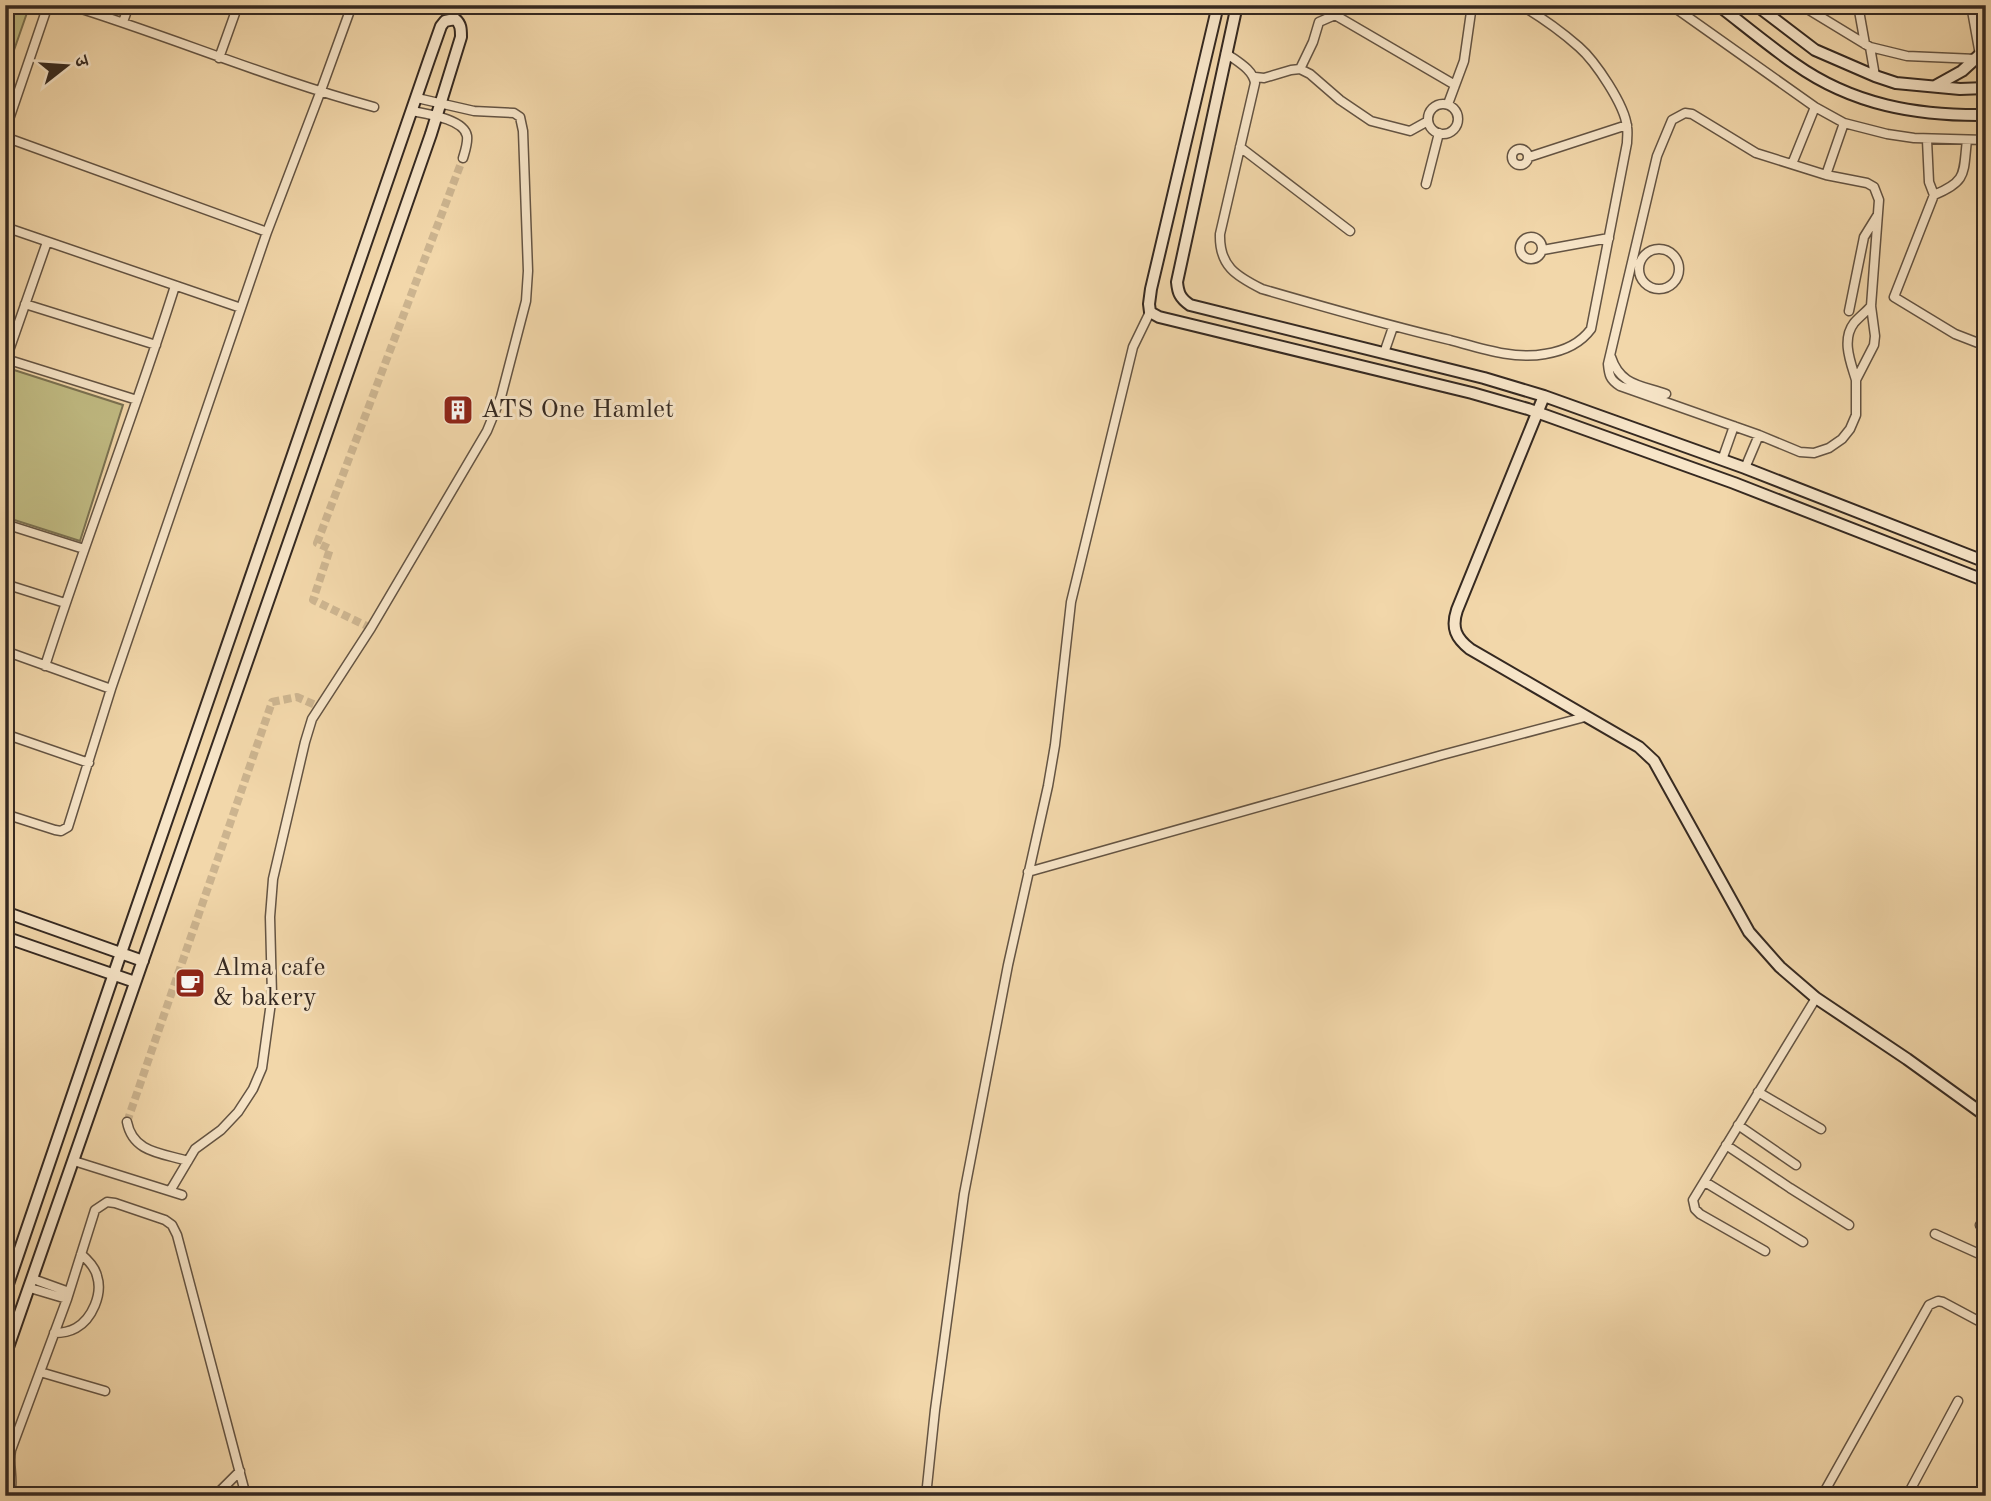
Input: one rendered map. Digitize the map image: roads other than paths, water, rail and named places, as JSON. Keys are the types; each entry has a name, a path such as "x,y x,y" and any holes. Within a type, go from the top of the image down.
{"street":[{"path":"5,131 48,5"},
{"path":"69,5 320,93 374,107"},
{"path":"123,22 129,5"},
{"path":"219,58 238,5"},
{"path":"5,814 55,830 65,830 68,827 111,689 267,232 352,5"},
{"path":"926,1496 964,1194 1028,872 1048,786 1071,601 1133,347 1150,313 1151,289 1219,5"},
{"path":"1237,5 1177,282 1178,293 1190,305 1544,396 1745,468 1986,562"},
{"path":"1448,104 1464,61 1472,5"},
{"path":"1255,77 1220,234 1220,246 1225,262 1246,280 1262,289 1393,327 1499,353 1545,355 1583,340 1591,329 1627,143 1627,125 1621,106 1610,87 1582,49 1521,5"},
{"path":"1671,5 1815,107 1844,123 1887,134 1927,140 1986,140"},
{"path":"1718,5 1797,66 1827,83 1867,100 1903,110 1986,115"},
{"path":"1756,5 1815,50 1875,76 1896,83 1960,89 1986,88"},
{"path":"1801,5 1868,46 1907,56 1980,55"},
{"path":"1858,5 1875,76"},
{"path":"1970,5 1980,55"},
{"path":"1300,69 1320,22 1335,15 1455,85"},
{"path":"5,1293 10,1264 114,975 441,26 445,21 455,19 461,28 461,37 437,117 5,1356"},
{"path":"1226,53 1255,77 1265,78 1300,69 1370,121 1410,131 1428,121"},
{"path":"1935,86 1962,71 1980,55"},
{"path":"170,1191 195,1149 221,1130 238,1112 253,1089 262,1068 272,995 270,918 273,879 312,719 371,628 487,430 501,397 526,301 528,271 523,131 520,117 514,113 474,111 417,98"},
{"path":"1437,104 1448,104 1457,114 1457,124 1451,131 1439,133 1433,130 1428,121 1432,107 1437,104"},
{"path":"1792,164 1815,107"},
{"path":"412,111 461,125 468,139 463,158"},
{"path":"1856,380 1874,345 1875,336 1871,306 1879,200 1874,187 1756,153 1692,114 1678,115 1672,120 1657,156 1610,355 1609,376 1613,382 1620,387 1800,452 1814,453 1829,448 1842,439 1856,415 1856,380 1847,347 1854,323 1871,306"},
{"path":"1826,174 1844,123"},
{"path":"1529,157 1627,125"},
{"path":"1426,184 1439,133"},
{"path":"5,137 267,232"},
{"path":"1927,140 1929,182 1934,195 1894,297 1955,334 1986,346"},
{"path":"1934,195 1950,189 1963,176 1967,140"},
{"path":"1240,147 1350,231"},
{"path":"1849,312 1864,237 1878,214"},
{"path":"5,228 242,308"},
{"path":"1542,250 1609,237"},
{"path":"47,242 6,361 137,401"},
{"path":"1635,248 1646,254"},
{"path":"1656,250 1672,254 1678,264 1678,276 1672,285 1662,289 1646,285 1640,276 1640,264 1646,254 1656,250"},
{"path":"1628,279 1640,276"},
{"path":"45,666 175,286"},
{"path":"25,304 156,345"},
{"path":"1150,313 1472,393 1534,421 1734,483 1986,580"},
{"path":"1384,353 1393,327"},
{"path":"1610,355 1619,375 1666,394"},
{"path":"1544,396 1457,610 1455,633 1470,649 1639,747 1654,761 1749,932 1780,967 1816,998 1986,1116"},
{"path":"1722,460 1734,426"},
{"path":"1745,468 1759,435"},
{"path":"5,524 84,549"},
{"path":"5,584 65,603"},
{"path":"5,651 111,689"},
{"path":"1028,872 1585,717"},
{"path":"5,734 89,763"},
{"path":"5,912 143,961"},
{"path":"5,937 135,982"},
{"path":"1765,1251 1695,1209 1693,1200 1816,998"},
{"path":"1758,1092 1821,1129"},
{"path":"127,1122 131,1137 136,1142 188,1161"},
{"path":"1738,1125 1796,1165"},
{"path":"1727,1145 1849,1225"},
{"path":"74,1161 182,1195"},
{"path":"1705,1182 1803,1242"},
{"path":"10,1496 13,1476 11,1450 68,1296 95,1210 107,1202 165,1220 172,1225 177,1235 246,1496"},
{"path":"1935,1234 1986,1257"},
{"path":"54,1333 78,1327 89,1316 96,1302 99,1289 97,1275 90,1262 81,1254"},
{"path":"31,1283 68,1296"},
{"path":"1822,1496 1929,1305 1938,1301 1986,1325"},
{"path":"40,1372 105,1391"},
{"path":"1907,1496 1958,1401"},
{"path":"218,1496 240,1471"}],"tunnel":[{"path":"371,628 313,600 330,549 317,543 463,158"},
{"path":"127,1122 272,702 297,697 320,707"}],"place":[{"name":"ATS One Hamlet","path":"458,410"},
{"name":"Alma cafe & bakery","path":"190,983"}]}
